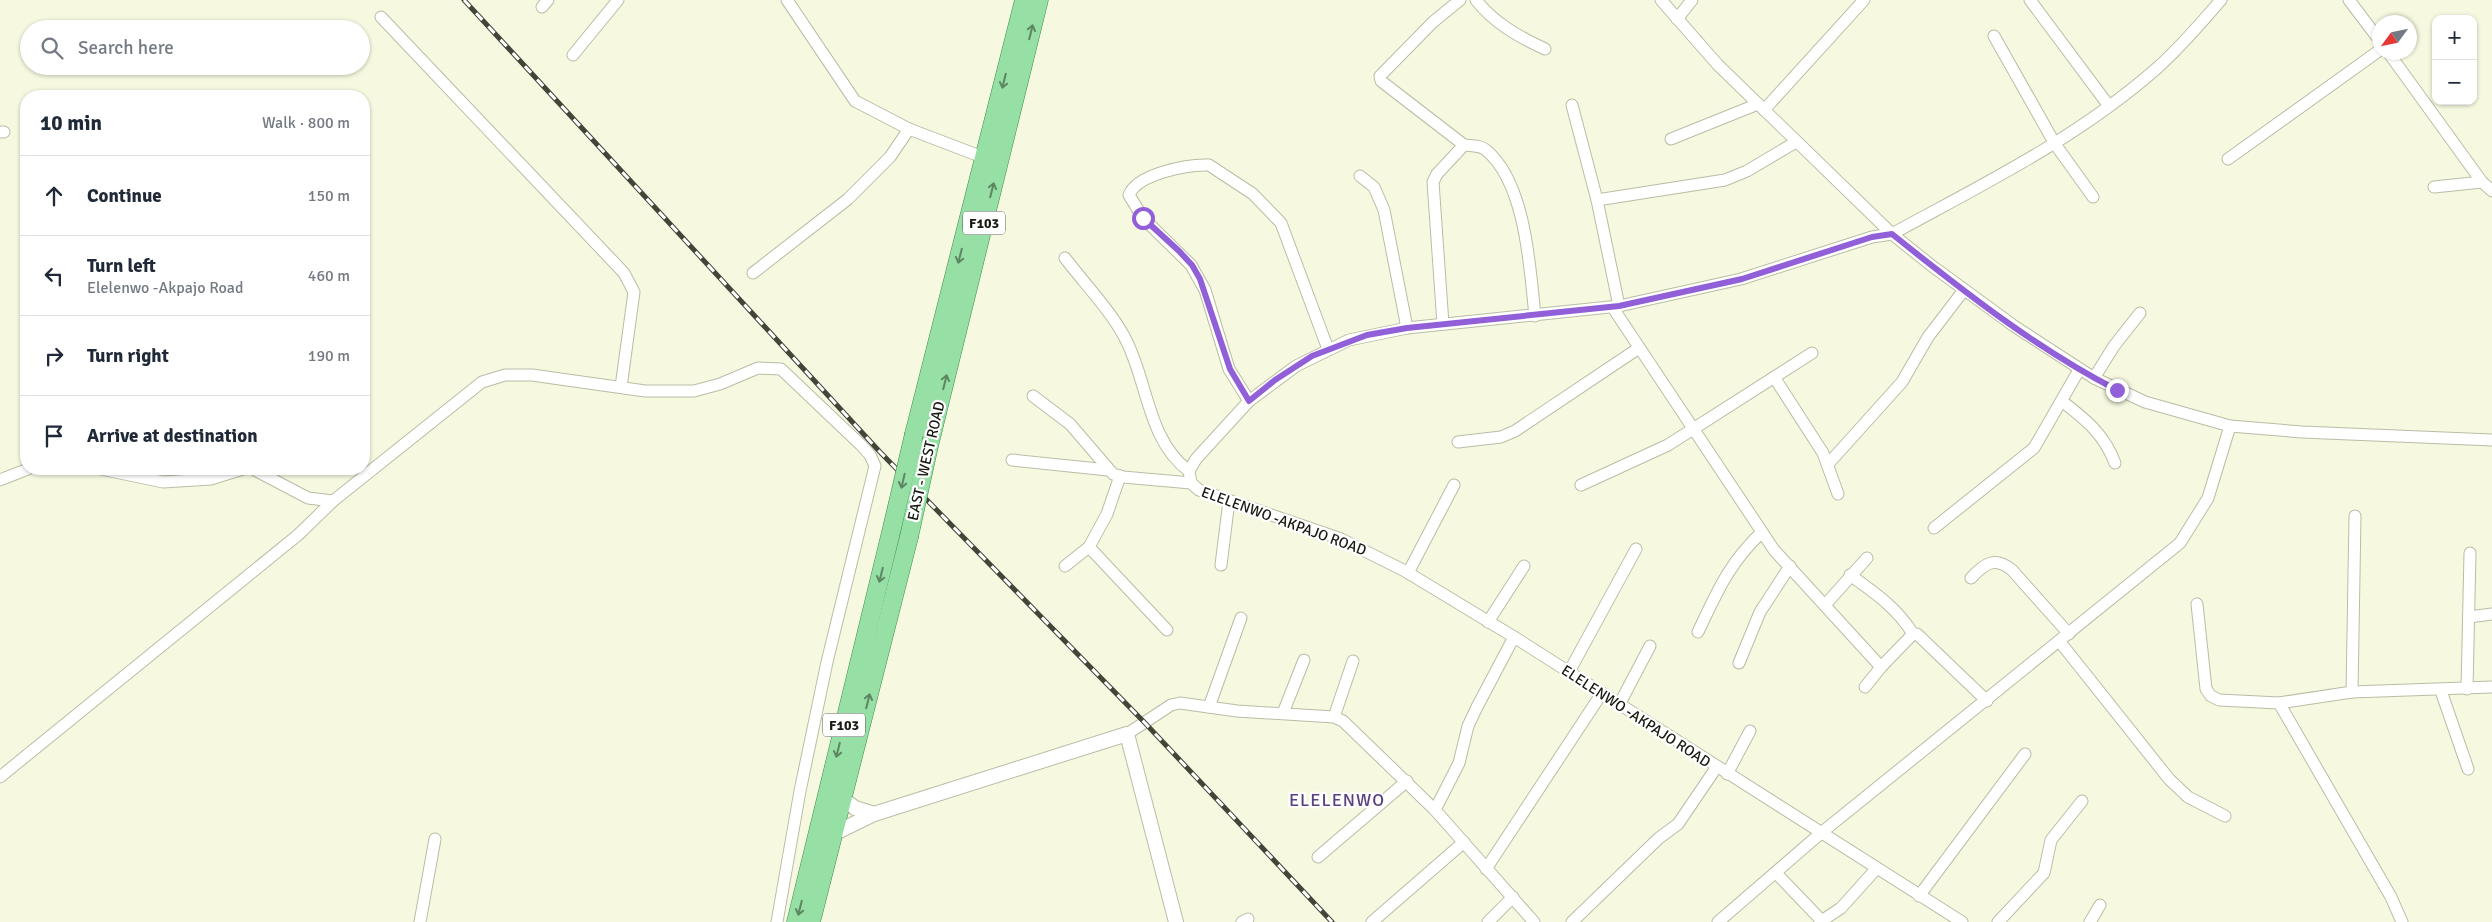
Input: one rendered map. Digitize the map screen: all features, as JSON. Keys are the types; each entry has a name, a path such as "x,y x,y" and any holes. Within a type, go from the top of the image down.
{"main road":[{"name":"EAST - WEST ROAD","path":"796,922 914,434 1024,0"},
{"name":"EAST - WEST ROAD","path":"811,922 909,538 929,446 1039,0"}],"street":[{"path":"573,55 618,0"},
{"path":"787,0 855,101 909,128 985,158"},
{"path":"1460,0 1433,22 1380,76 1381,81 1464,145 1476,146 1487,150 1513,190 1527,243 1535,316"},
{"path":"1476,0 1496,20 1524,39 1545,49"},
{"path":"1661,0 1718,65 1892,234 1964,290 2094,378 2145,402 2230,426 2311,432 2492,440"},
{"path":"1677,19 1692,0"},
{"path":"1671,139 1761,107 1864,0"},
{"path":"2030,0 2109,106"},
{"name":"ELELENWO -AKPAJO ROAD","path":"1955,920 1877,868 1620,706 1602,692 1408,573 1341,539 1199,490 1191,483 1189,471 1196,459 1249,401 1296,366 1328,349 1367,335 1442,324 1616,307 1742,279 1872,237 1892,234 2009,172 2055,144 2109,106 2157,68 2221,0"},
{"path":"2349,0 2372,30"},
{"path":"381,17 624,273 634,292 621,387"},
{"path":"1994,36 2055,144 2093,196"},
{"path":"2228,159 2372,56"},
{"path":"2394,60 2482,182 2492,191"},
{"path":"1572,105 1597,200 1616,307 1639,348 1774,550 1881,667"},
{"path":"753,273 848,199 890,157 909,128"},
{"path":"1597,200 1724,180 1747,171 1796,142"},
{"path":"1442,324 1433,182 1464,145"},
{"path":"1249,401 1230,369 1200,279 1192,265 1179,251 1143,218 1129,195 1136,184 1160,173 1209,165 1253,194 1281,223 1328,349"},
{"path":"1360,176 1374,187 1384,210 1407,328"},
{"path":"2434,188 2482,182"},
{"path":"1065,258 1124,337 1160,435 1173,458 1189,471"},
{"path":"1829,463 1902,382 1928,337 1964,290"},
{"path":"2094,378 2140,313"},
{"path":"1458,442 1501,437 1515,431 1639,348"},
{"path":"1582,485 1648,456 1812,353"},
{"path":"370,471 482,382 505,375 532,375 645,391 694,391 720,384 758,368 780,369 861,445 870,455 875,466 826,662 800,791 777,922"},
{"path":"1934,528 2034,448 2063,402 2080,370"},
{"path":"1774,377 1829,463 1838,494"},
{"path":"1032,396 1070,424 1108,470"},
{"path":"2063,402 2100,433 2108,445 2115,463"},
{"path":"1718,922 1776,874 1821,833 1987,701 2180,543 2208,498 2230,426"},
{"path":"1012,460 1108,470 1120,476 1191,483"},
{"path":"0,480 20,472"},
{"path":"129,475 162,482 211,479 224,475"},
{"path":"264,475 308,498 333,501"},
{"path":"0,778 291,542 333,501 366,475"},
{"path":"1065,566 1089,547 1107,514 1120,476"},
{"path":"1408,573 1454,485"},
{"path":"1221,565 1229,501"},
{"path":"2352,692 2354,516"},
{"path":"1698,632 1726,573 1743,551 1762,532"},
{"path":"1089,547 1167,630"},
{"path":"1569,672 1636,549"},
{"path":"2467,689 2470,553"},
{"path":"1825,604 1867,558"},
{"path":"1971,578 1995,561 2002,561 2069,634"},
{"path":"1488,622 1524,566"},
{"path":"1739,663 1760,612 1790,566"},
{"path":"1850,575 1885,600 1913,634 1916,634 1987,701"},
{"path":"2198,604 2208,693 2219,700 2279,703 2352,692 2441,691 2492,687"},
{"path":"2469,617 2492,614"},
{"path":"1209,707 1241,618"},
{"path":"1865,687 1881,667 1913,634"},
{"path":"1435,810 1459,763 1468,726 1514,637"},
{"path":"2060,642 2169,779 2188,796 2225,816"},
{"path":"1620,706 1650,646"},
{"path":"1283,713 1304,660"},
{"path":"1334,717 1353,661"},
{"path":"2441,691 2468,769"},
{"path":"1486,869 1602,692"},
{"path":"833,834 874,814 1127,734 1171,705 1186,703 1209,707 1334,717 1345,721 1407,781 1464,842 1534,922"},
{"path":"2279,703 2391,897 2402,922"},
{"path":"1727,774 1750,731"},
{"path":"1127,734 1176,922"},
{"path":"1919,896 2025,754"},
{"path":"1572,922 1659,838 1678,824 1716,768"},
{"path":"1318,857 1407,781"},
{"path":"843,799 855,808 874,814"},
{"path":"1998,922 2044,873 2051,840 2082,801"},
{"path":"420,922 435,839"},
{"path":"1372,922 1464,842"},
{"path":"1776,874 1821,921 1842,908 1877,868"},
{"path":"1488,922 1513,897"},
{"path":"2090,922 2100,905"}],"railway":[{"path":"464,0 880,452 1145,723 1332,922"}],"district":[{"name":"ELELENWO","path":"1337,800"}],"route":[{"path":"1143,218 1192,265 1205,290 1230,369 1249,401 1275,380 1312,356 1349,340 1367,335 1442,324 1613,308 1742,279 1872,237 1892,234 2014,326 2080,370 2117,390"}]}
